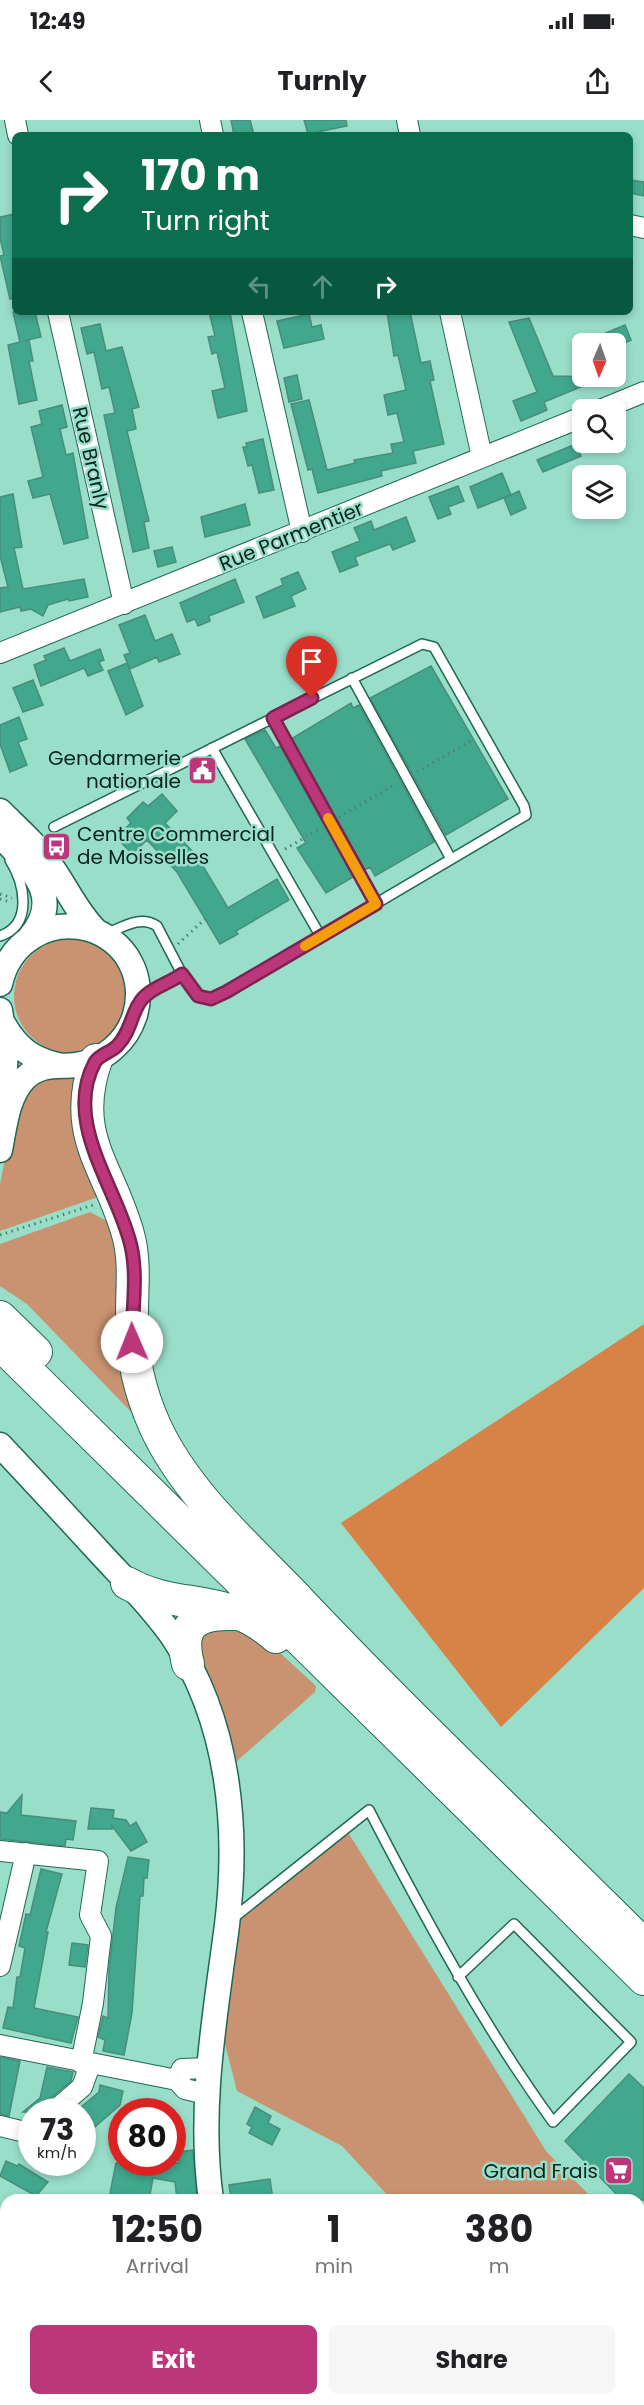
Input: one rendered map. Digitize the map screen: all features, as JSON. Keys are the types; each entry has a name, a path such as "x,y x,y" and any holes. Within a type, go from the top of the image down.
{"highway":[{"path":"96,1060 88,1085 87,1126 94,1150 115,1198 132,1252 132,1342 136,1367 148,1409 162,1441 187,1478 214,1511 356,1661"},
{"path":"0,1317 200,1514 356,1661 644,1945"},
{"path":"0,1344 644,1981"},
{"path":"127,1582 146,1592 211,1604 250,1618 280,1641 644,1981"},
{"path":"188,1664 184,1640 187,1630 197,1620 221,1614 250,1618"}],"street":[{"name":"Rue Branly","path":"59,315 124,604"},
{"path":"253,315 302,532"},
{"path":"451,315 482,457"},
{"path":"626,399 644,392"},
{"name":"Rue Parmentier","path":"0,653 572,421"},
{"path":"0,811 51,866 81,917 119,947 130,962 137,980 138,1004 131,1028 116,1047 96,1060 77,1065 57,1065 40,1061 22,1050 11,1039 0,1013"},
{"path":"0,835 34,875 46,898 45,914 30,937"},
{"path":"0,984 3,958 30,937 50,928 64,926 100,933"},
{"path":"0,1013 6,1051 0,1143"},
{"path":"0,1150 10,1101 16,1089 36,1070 57,1065"},
{"path":"0,1445 161,1621 201,1689 217,1736 231,1808 232,1863 207,2083 204,2139 210,2194"},
{"path":"0,1851 98,1861 90,1915 102,1936 82,2087 69,2098"},
{"path":"0,1966 26,1853"},
{"path":"0,2045 86,2064 177,2080 185,2089 207,2083"},
{"path":"0,2126 18,2130"}],"lane":[{"path":"54,827 422,644 434,647 524,806 526,815 321,937 211,999 198,996 182,974 157,926 151,922 131,923 100,933"},
{"path":"352,678 451,859"},
{"path":"273,718 376,904"},
{"path":"212,748 321,937"},
{"path":"0,846 16,871 23,904 23,914 15,927 0,936"},
{"path":"138,1004 149,993 182,974"},
{"path":"227,1922 369,1810 458,1977 505,2055 553,2122 631,2042 514,1924 458,1977"}],"path":[{"path":"274,855 483,734"},
{"path":"170,951 205,919"},
{"path":"0,1235 115,1198"}],"shaded area":[{"path":"71,939 93,943 111,956 124,974 128,996 124,1018 111,1036 93,1049 71,1053 49,1049 31,1036 18,1018 14,996 18,974 31,956 49,943"},
{"path":"81,1075 98,1197 0,1231 0,1184 16,1104 32,1080"},
{"path":"90,1212 105,1220 117,1235 137,1418 27,1304 0,1286 0,1244"},
{"path":"644,1324 644,1588 501,1727 341,1523"},
{"path":"230,1623 266,1640 316,1686 315,1692 229,1768 193,1636"},
{"path":"346,1829 546,2151 588,2194 386,2194 342,2146 237,2091 216,2009 227,1922"}],"building":[{"path":"231,120 250,120 253,132 233,132"},
{"path":"304,120 346,120 347,126 307,132"},
{"path":"633,180 644,182 644,196 633,194"},
{"path":"12,215 12,299 10,299 0,256 4,255 0,238 0,217"},
{"path":"14,315 36,315 41,337 23,341 29,340 33,361 29,361 37,400 19,404 8,345 20,342"},
{"path":"210,315 231,315 247,411 218,418 212,391 225,388 217,352 212,354 208,337 215,336"},
{"path":"309,315 312,327 321,325 324,339 284,348 277,321"},
{"path":"387,315 411,315 421,363 430,361 434,380 430,381 444,444 413,451 416,463 381,471 382,476 318,493 312,469 308,470 291,404 309,400 327,470 355,463 354,460 393,453 391,444 404,442 397,413 388,415 384,395 406,390 398,355 394,356"},
{"path":"529,318 553,376 572,376 572,387 581,387 544,402 547,410 521,421 513,401 537,392 509,322"},
{"path":"100,324 106,351 122,347 139,407 132,409 136,429 127,431 149,521 144,522 149,548 133,552 104,415 115,413 109,387 102,389 94,352 87,354 81,328"},
{"path":"625,325 631,340 626,342 626,333 606,333"},
{"path":"297,375 302,399 289,402 284,378"},
{"path":"62,405 67,427 60,429 66,455 73,453 88,538 64,544 50,494 33,498 28,481 43,477 31,427 42,424 39,411"},
{"path":"263,439 274,490 259,493 252,465 248,466 243,447 247,447 246,443"},
{"path":"572,446 572,453 580,453 581,456 543,472 537,460"},
{"path":"502,473 511,495 478,508 470,487"},
{"path":"458,486 464,501 448,507 451,514 438,519 429,497"},
{"path":"519,491 526,508 511,515 504,498"},
{"path":"13,494 22,547 14,548 23,589 84,579 88,597 69,601 68,599 48,605 43,616 31,609 21,611 20,607 0,612 0,588 8,587 0,556 0,497"},
{"path":"245,504 250,525 205,537 201,517"},
{"path":"406,517 415,541 393,550 390,544 355,557 358,565 340,572 332,552 360,541 354,528 371,521 374,530"},
{"path":"172,547 176,562 158,567 154,551"},
{"path":"298,572 306,589 291,596 295,606 264,618 256,597 283,585 281,579"},
{"path":"235,579 244,602 209,616 210,621 198,626 195,619 187,622 180,603"},
{"path":"145,615 155,641 172,634 180,654 159,662 157,657 130,669 124,655 130,653 119,625"},
{"path":"64,648 70,661 100,649 104,660 99,662 103,670 88,676 84,668 41,686 34,665 46,660 44,656"},
{"path":"127,663 143,706 126,715 108,671"},
{"path":"431,666 508,799 446,835 370,698"},
{"path":"33,680 43,705 23,712 13,688"},
{"path":"351,703 353,708 359,705 434,842 375,876 370,867 365,870 291,739"},
{"path":"19,717 27,739 18,742 27,765 10,772 0,744 0,725"},
{"path":"265,730 276,748 280,746 353,877 326,893 297,848 306,843 245,739"},
{"path":"162,794 177,811 165,823 197,856 228,908 277,879 289,900 236,931 238,934 220,944 177,872 147,840 132,854 116,837 131,823 127,818 143,802 148,806"},
{"path":"22,1795 21,1815 76,1821 73,1840 66,1839 65,1846 0,1839 0,1812 7,1813"},
{"path":"91,1808 114,1810 113,1818 126,1820 130,1826 136,1822 147,1842 131,1851 112,1826 112,1829 88,1829"},
{"path":"128,1857 149,1860 147,1878 144,1878 143,1896 140,1896 132,2013 124,2055 103,2051 105,2040 98,2037 103,2016 108,2018 109,1969 116,1908"},
{"path":"41,1869 62,1874 46,1932 48,1932 34,2008 78,2017 71,2043 3,2028 8,2007 13,2008 17,1977 20,1977 25,1948 19,1946 26,1914 30,1915"},
{"path":"72,1943 88,1945 85,1967 69,1965"},
{"path":"0,2057 20,2061 9,2116 0,2114"},
{"path":"47,2067 73,2072 71,2081 51,2098 40,2098"},
{"name":"Grand Frais","path":"629,2074 644,2088 644,2194 616,2194 565,2141"},
{"path":"100,2085 123,2091 122,2098 108,2098 108,2115 96,2126 96,2098 92,2098 99,2092"},
{"path":"255,2107 271,2116 268,2123 280,2129 272,2145 249,2133 252,2127 247,2124"},
{"path":"193,2150 197,2194 176,2194 175,2182 153,2178 150,2194 110,2193 113,2176 186,2176 186,2151"},
{"path":"6,2161 18,2165 18,2176 38,2176 48,2182 38,2194 32,2194 0,2176"},
{"path":"270,2179 272,2194 230,2194 229,2185"}],"slow traffic":[{"path":"305,946 376,904 328,818"}],"place":[{"name":"Gendarmerie nationale","path":"202,770"},
{"name":"Centre Commercial de Moisselles","path":"56,846"},
{"name":"Grand Frais","path":"619,2171"}],"route":[{"path":"132,1342 132,1252 127,1230 100,1166 87,1126 88,1085 96,1060 116,1047 131,1028 138,1004 143,998 182,974 190,989 198,996 211,999 376,904 273,718 312,698"}]}
